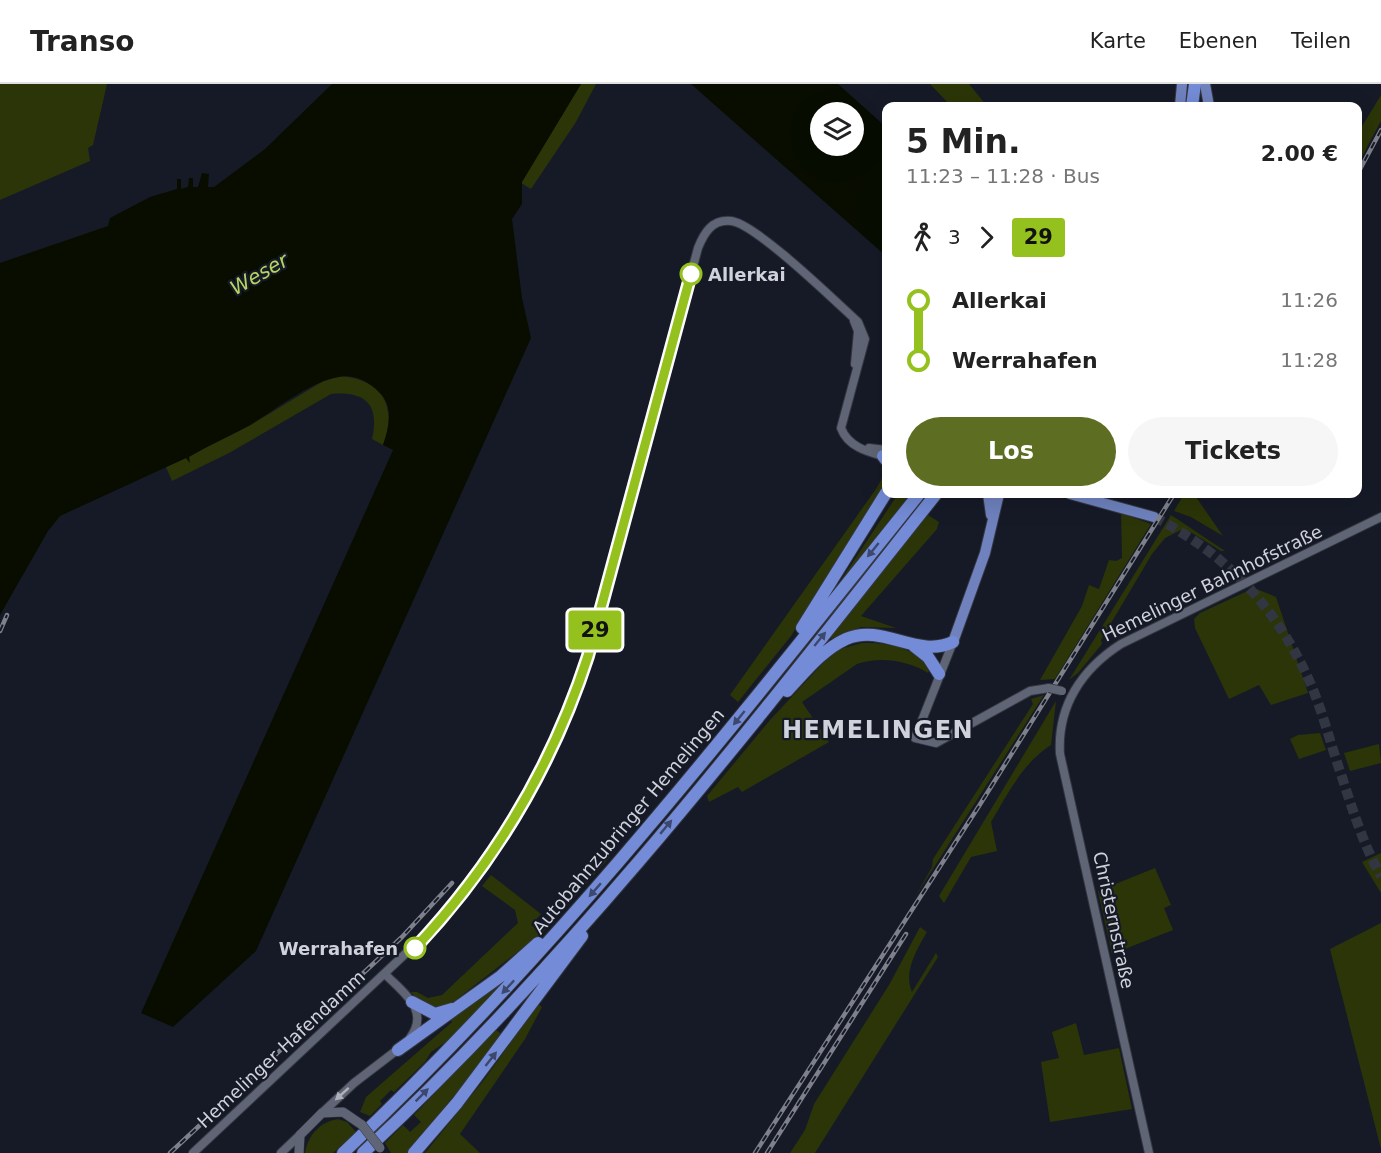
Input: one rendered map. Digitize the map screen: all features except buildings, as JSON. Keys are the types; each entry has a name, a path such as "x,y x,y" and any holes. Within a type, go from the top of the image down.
{"highway":[{"path":"1193,102 1195,84"},
{"path":"776,672 784,653 810,618 839,565 883,498"},
{"name":"Autobahnzubringer Hemelingen","path":"343,1153 423,1076 575,912 661,814 916,498"},
{"name":"Autobahnzubringer Hemelingen","path":"363,1153 469,1047 610,894 744,733 933,498"},
{"path":"744,733 761,723 818,658 839,643 862,634 883,634 931,647 953,642"},
{"path":"911,643 928,657 939,674"},
{"path":"414,1153 457,1103 544,985 608,906 610,894"},
{"path":"398,1050 529,952 558,922 575,912"},
{"path":"412,1002 435,1014 458,1007"}],"main road":[{"path":"1180,102 1182,84"},
{"path":"1205,84 1208,102"},
{"path":"988,498 992,525"},
{"path":"953,642 975,584 998,498"},
{"path":"1085,498 1154,517 1108,498"},
{"path":"299,1153 300,1135 321,1113 342,1112 362,1125 382,1150"}],"street":[{"name":"Hemelinger Hafendamm","path":"193,1153 386,975 435,926 476,877 529,795 570,708 588,656 701,241 710,227 718,222 734,221 750,228 853,317 860,330 842,428 848,441 882,455"},
{"name":"Hemelinger Bahnhofstraße","path":"1072,695 1087,672 1102,656 1121,644 1381,517"},
{"path":"953,642 915,738 936,743 1030,691 1049,688 1072,695"},
{"name":"Christernstraße","path":"1072,695 1064,710 1059,734 1060,754 1149,1153"},
{"path":"321,1113 354,1083 398,1050 418,1027 418,1016 412,1002 386,975"},
{"path":"281,1153 300,1135"}],"green space":[{"path":"0,84 107,84 93,145 88,148 90,161 0,200"},
{"path":"581,84 596,84 576,122 531,189 521,183"},
{"path":"930,84 969,84 984,102 947,102"},
{"path":"1381,95 1381,121 1362,157 1362,126"},
{"path":"341,376 367,383 383,397 389,418 383,445 372,439 374,417 367,402 353,395 331,394 229,453 172,481 166,467 186,458 189,461 189,456 249,426 325,380"},
{"path":"882,478 882,489 791,636 738,702 730,695"},
{"path":"895,498 907,498 827,601"},
{"path":"1182,498 1197,498 1223,536 1191,517 1174,511"},
{"path":"1121,513 1151,524 1055,679 1040,680 1082,606 1089,585 1099,589 1109,560 1116,561 1122,558"},
{"path":"928,515 939,522 937,529 861,616 896,628 861,627 832,639 829,637"},
{"path":"1171,515 1225,551 1221,551 1189,531 1184,535 1181,530 1165,538 1152,554 1101,640 1102,644 1078,673 1069,680"},
{"path":"1254,588 1276,597 1308,693 1271,705 1259,685 1229,699 1195,628 1194,619 1200,613"},
{"path":"862,643 890,645 909,651 924,660 930,667 928,673 903,662 875,660 857,664 802,702 829,742 742,792 738,787 709,802 707,796 770,720 827,659 840,649"},
{"path":"1044,695 915,897 932,867 933,859 1033,704 1031,699"},
{"path":"1056,701 1051,745 1024,770 991,822 997,851 971,857 944,903 939,896"},
{"path":"1320,733 1326,750 1299,759 1290,739 1298,735"},
{"path":"1379,744 1381,763 1350,771 1344,753"},
{"path":"1381,853 1381,893 1362,862"},
{"path":"608,856 610,857 542,933 448,1006 440,1009 418,1000 411,992 417,992 428,998 442,995 518,923 515,910 482,886 491,875 541,914 531,925 538,930"},
{"path":"1155,868 1171,905 1164,908 1173,930 1112,954 1098,891"},
{"path":"1381,923 1381,1149 1330,949"},
{"path":"920,927 927,932 915,953 910,969 912,992 936,953 938,957 815,1153 790,1153 805,1130 814,1104 889,985"},
{"path":"533,952 450,1039 431,1052 425,1062 394,1092 391,1090 380,1101 382,1104 370,1116 360,1112 366,1097 452,1022 449,1017"},
{"path":"538,1004 542,1007 525,1039 460,1134 480,1153 425,1153 484,1080"},
{"path":"1076,1023 1084,1055 1119,1048 1132,1109 1050,1122 1041,1062 1059,1058 1052,1032"},
{"path":"496,1030 503,1035 408,1153 391,1153 385,1143 403,1125 410,1132 421,1122 414,1115"},
{"path":"338,1119 347,1122 356,1132 333,1153 305,1153 316,1130"}],"water":[{"name":"Weser","path":"332,84 581,84 522,182 522,204 512,219 522,298 531,338 256,951 173,1027 141,1013 393,450 383,445 389,411 380,393 371,385 345,376 328,380 305,390 250,425 189,457 190,463 186,458 60,516 48,531 0,615 0,263 108,226 110,218 150,197 177,189 177,179 181,179 181,189 188,187 189,178 193,178 193,187 198,187 202,173 209,174 208,187 214,187 265,149"},
{"path":"691,84 838,84 858,102 810,102 810,156 864,156 864,107 882,123 882,252"}],"tunnel":[{"path":"1154,517 1180,531 1225,565 1245,584 1280,628 1313,689 1358,826 1381,876"}],"railway":[{"path":"1362,166 1381,130"},
{"path":"755,1153 979,806 1172,498"},
{"path":"0,631 7,615"},
{"path":"170,1153 402,937 452,883"},
{"path":"767,1153 906,934"}],"bus line":[{"name":"29","path":"415,948 476,877 501,842 537,780 570,708 588,656 691,274"}],"place":[{"name":"Allerkai","path":"691,274"},
{"name":"Werrahafen","path":"415,948"}],"district":[{"name":"HEMELINGEN","path":"878,730"}]}
